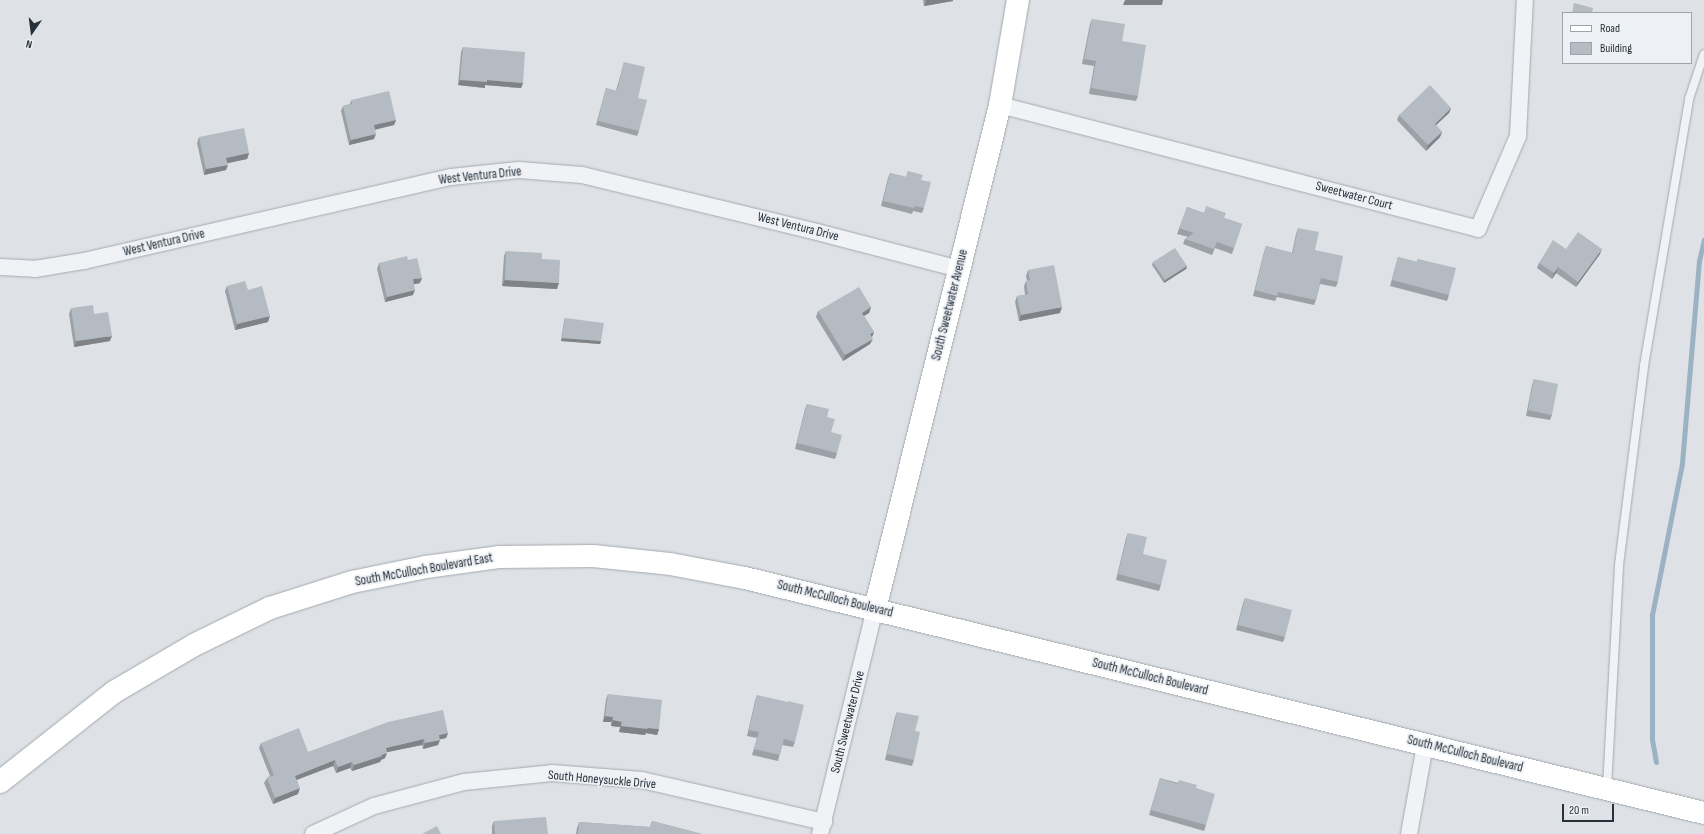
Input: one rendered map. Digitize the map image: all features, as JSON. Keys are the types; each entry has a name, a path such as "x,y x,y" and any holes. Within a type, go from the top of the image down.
{"main road":[{"name":"South Sweetwater Avenue","path":"875,609 1000,105 1018,0"},
{"name":"South McCulloch Boulevard","path":"593,556 670,564 745,578 1704,813"},
{"name":"South McCulloch Boulevard East","path":"0,782 114,692 194,645 270,608 352,582 426,567 500,557 593,556"}],"street":[{"name":"Sweetwater Court","path":"1000,105 1478,229 1518,136 1525,0"},
{"name":"West Ventura Drive","path":"0,267 35,269 84,261 451,177 518,170 582,175 817,232 959,269"},
{"name":"South Sweetwater Drive","path":"822,828 875,609"},
{"path":"1409,834 1425,745"},
{"name":"South Honeysuckle Drive","path":"313,834 374,806 464,782 552,773 642,780 822,828"}],"lane":[{"path":"1607,789 1619,565 1644,366 1689,99 1704,54"}],"building":[{"path":"1574,3 1593,8 1592,12 1572,12"},
{"path":"1092,19 1125,24 1122,41 1146,45 1138,96 1091,88 1096,61 1084,59"},
{"path":"463,47 525,52 523,83 487,80 487,82 460,80"},
{"path":"624,62 645,67 638,98 647,100 639,131 598,121 606,88 617,91"},
{"path":"1430,85 1451,108 1435,124 1442,132 1428,145 1399,115"},
{"path":"389,91 396,120 374,125 376,134 351,140 343,106 352,104 351,100"},
{"path":"244,128 249,153 226,158 228,165 206,169 199,137"},
{"path":"908,171 923,175 921,180 931,182 924,208 915,206 914,208 883,201 890,173 906,177"},
{"path":"1206,206 1226,213 1224,218 1242,224 1234,248 1217,242 1214,249 1185,239 1194,233 1179,228 1187,207 1204,213"},
{"path":"1298,228 1319,232 1315,250 1343,256 1338,282 1321,278 1316,300 1278,292 1277,296 1255,290 1266,246 1293,253"},
{"path":"1578,232 1602,249 1578,282 1558,267 1554,273 1539,263 1553,240 1566,249"},
{"path":"1175,248 1187,266 1165,280 1153,262"},
{"path":"506,251 542,253 542,259 560,260 559,283 505,280"},
{"path":"407,256 408,260 417,258 422,278 413,279 415,290 387,297 379,263"},
{"path":"1398,257 1417,262 1418,259 1456,268 1449,295 1392,280"},
{"path":"1054,265 1062,307 1021,315 1017,296 1028,294 1026,281 1030,280 1028,270"},
{"path":"245,281 248,290 262,286 270,316 237,324 227,286"},
{"path":"859,287 871,307 862,313 874,332 870,334 873,339 845,355 818,311"},
{"path":"93,305 94,314 108,312 112,336 76,341 71,308"},
{"path":"565,318 604,323 601,341 562,338"},
{"path":"1534,379 1558,384 1552,415 1528,410"},
{"path":"807,404 829,409 827,417 835,419 831,432 842,435 837,453 797,443"},
{"path":"1128,533 1147,537 1143,554 1167,560 1161,585 1118,574"},
{"path":"1245,598 1292,610 1285,637 1238,625"},
{"path":"608,694 662,700 659,729 621,726 622,722 613,720 613,717 605,716"},
{"path":"757,695 804,705 795,742 784,739 780,755 754,749 759,732 749,730"},
{"path":"443,710 448,733 439,735 440,740 425,743 424,739 386,748 387,753 381,755 382,756 354,765 352,762 338,767 335,760 295,776 300,788 275,798 267,778 274,775 261,743 299,728 308,752 388,722"},
{"path":"897,712 919,716 915,731 920,732 914,760 887,754"},
{"path":"1160,778 1177,784 1179,780 1197,785 1196,788 1215,794 1206,825 1151,810"},
{"path":"546,817 548,834 495,834 494,821"},
{"path":"652,821 702,834 578,834 579,822 650,827"},
{"path":"437,826 441,834 422,834"}],"waterway":[{"path":"1656,762 1652,739 1652,615 1682,463 1699,261 1704,240"}]}
